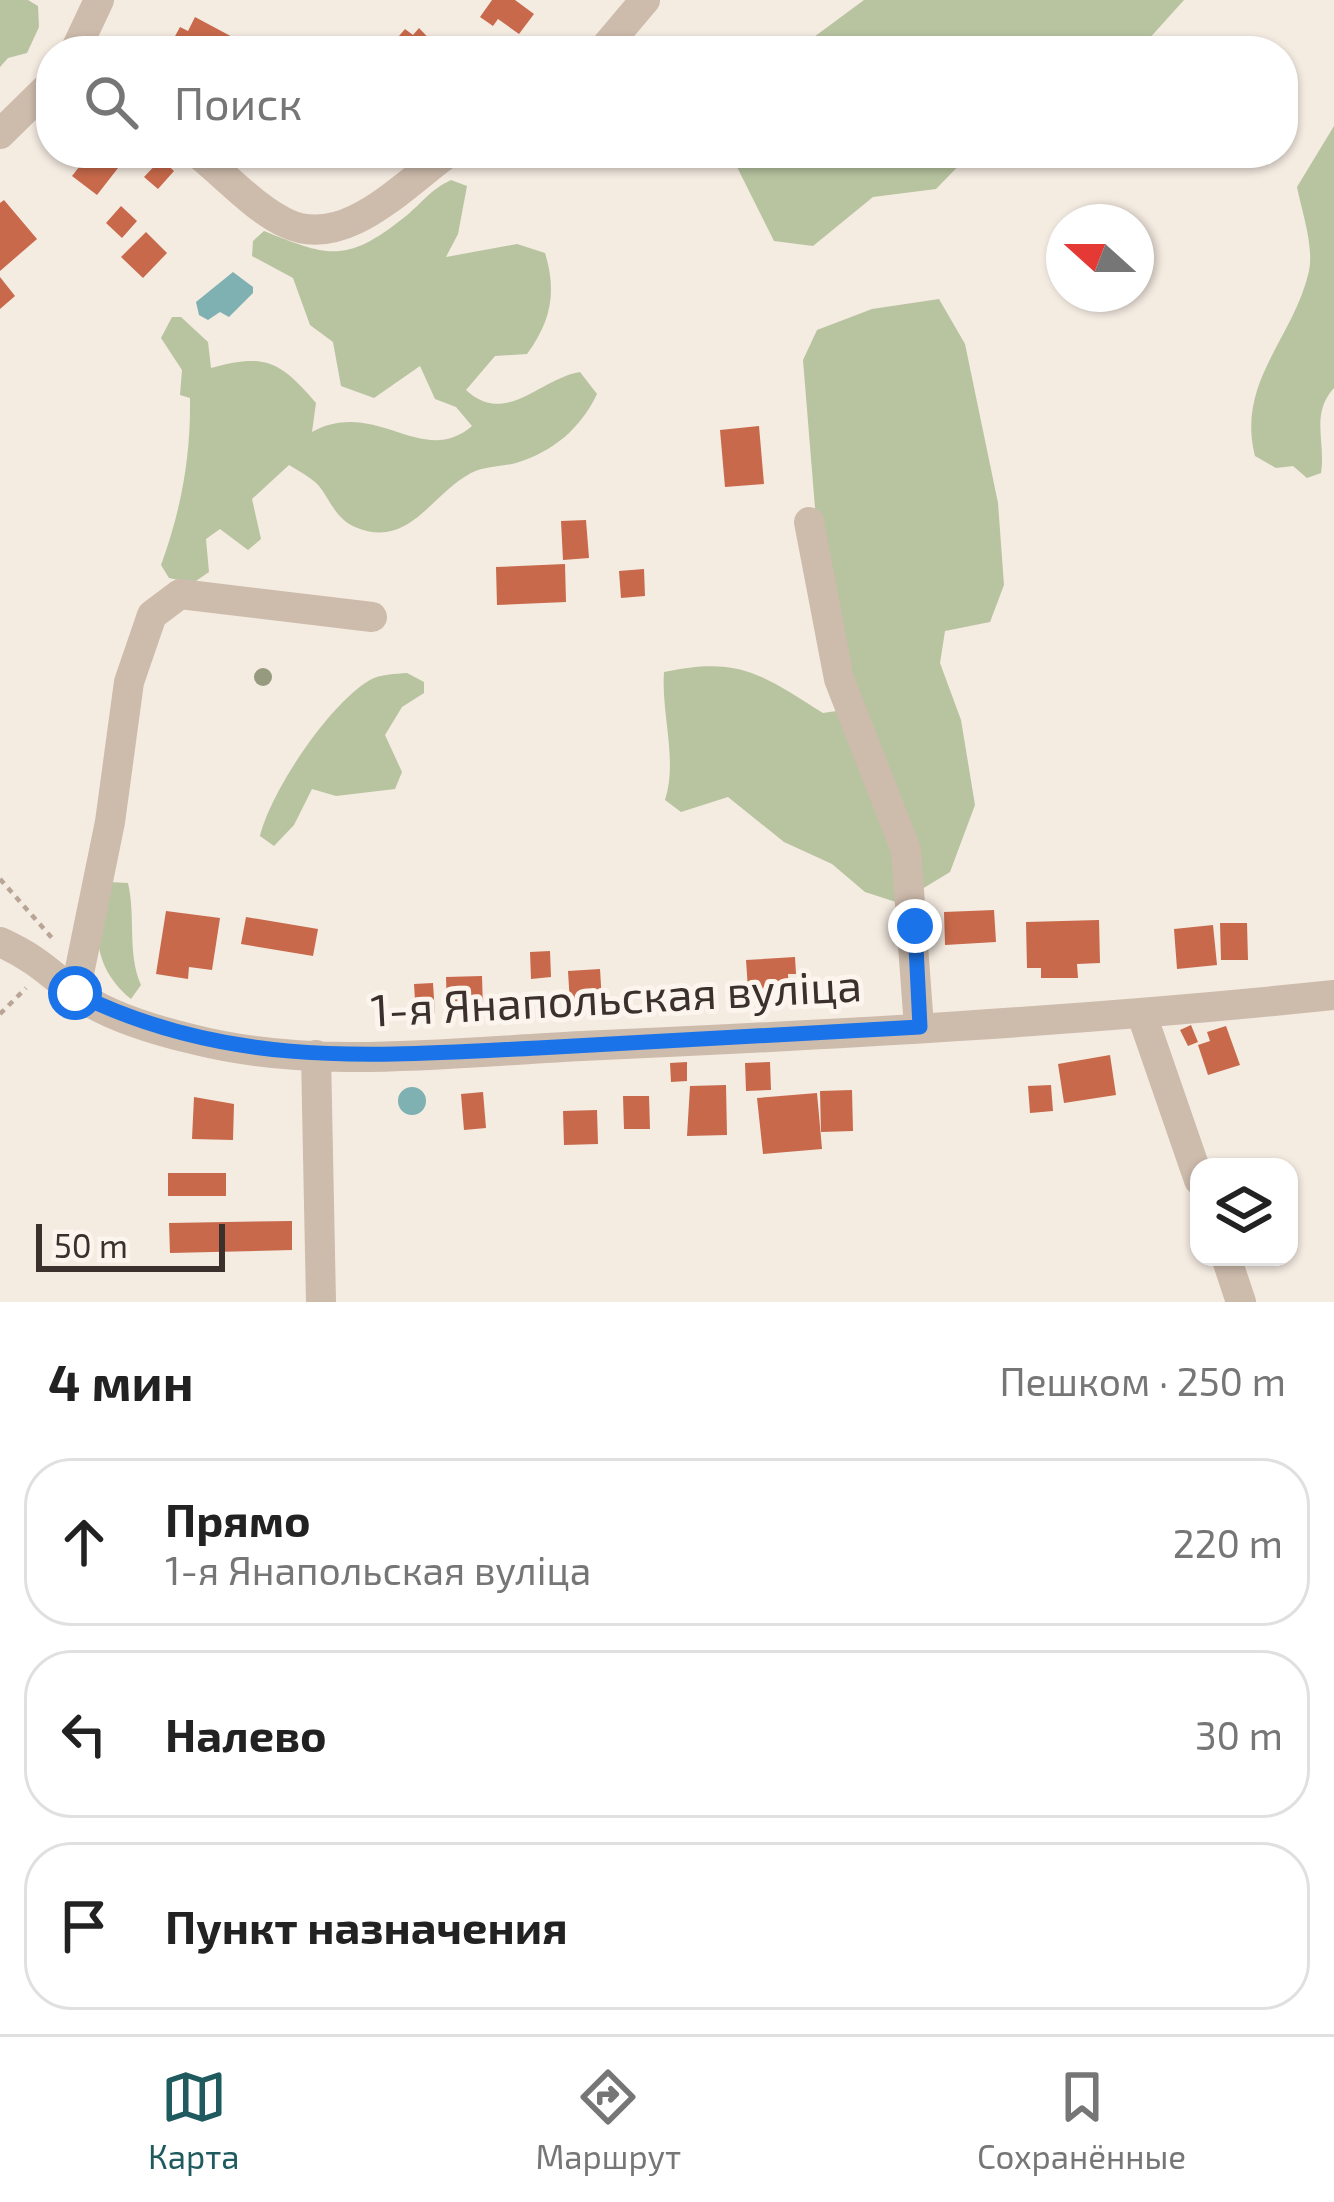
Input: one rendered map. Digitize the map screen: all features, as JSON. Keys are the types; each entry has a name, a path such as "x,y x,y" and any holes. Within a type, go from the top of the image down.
{"street":[{"path":"82,36 99,0"},
{"path":"615,36 645,0"},
{"path":"0,134 36,99"},
{"path":"216,168 284,223 317,232 341,228 427,168"},
{"path":"809,522 839,679 906,850 920,1027"},
{"path":"75,993 110,822 129,682 152,615 180,595 372,617"},
{"name":"1-я Янапольская вуліца","path":"0,942 47,965 75,993 131,1021 196,1040 316,1055 1142,1015 1334,995"},
{"path":"1142,1015 1191,1158"},
{"path":"316,1055 321,1302"},
{"path":"1229,1266 1241,1302"}],"path":[{"path":"0,879 56,944"},
{"path":"0,1014 38,976"}],"green space":[{"path":"0,0 28,0 38,6 39,27 27,53 8,58 0,67"},
{"path":"864,0 1184,0 1152,36 815,36"},
{"path":"1334,126 1334,388 1321,418 1321,473 1307,478 1293,466 1276,468 1255,456 1251,430 1260,383 1309,271 1309,240 1297,187"},
{"path":"738,168 956,168 936,189 873,197 813,246 774,241"},
{"path":"451,180 467,186 458,234 446,257 517,244 545,253 551,281 546,318 527,354 495,356 466,390 495,404 509,402 580,372 597,394 583,418 542,452 471,473 405,526 390,531 374,532 348,523 316,483 289,465 252,499 261,539 248,550 220,529 206,539 209,572 193,583 169,578 161,565 183,483 190,420 190,398 180,395 182,370 161,338 172,317 181,317 208,342 211,368 258,361 292,378 316,403 312,432 335,423 357,422 435,440 472,426 456,407 435,399 420,366 374,398 341,386 333,342 310,325 293,278 252,256 253,241 264,231 322,250 352,249 385,231"},
{"path":"939,299 965,344 998,503 1004,585 990,622 945,631 940,663 961,720 975,805 950,872 899,903 865,892 832,864 784,842 728,797 681,812 665,800 670,753 664,672 731,668 765,679 823,713 864,707 822,594 803,360 817,330 872,309"},
{"path":"407,673 424,682 424,693 402,707 385,735 402,772 395,789 336,796 312,789 294,825 274,846 260,836 289,773 337,708 370,680"},
{"path":"109,882 128,883 134,960 141,985 131,999 109,974 99,945 99,914"}],"water":[{"path":"233,272 253,287 253,293 229,317 220,312 208,320 199,315 196,302"},
{"path":"412,1087 422,1091 426,1101 422,1111 412,1115 402,1111 398,1101 402,1091"}],"building":[{"path":"492,0 515,0 534,14 519,34 498,19 493,26 480,17"},
{"path":"195,17 231,36 175,36 180,27 188,31"},
{"path":"419,28 427,36 399,36 405,29 413,35"},
{"path":"78,168 118,168 97,195 72,176"},
{"path":"152,168 174,171 158,189 144,177"},
{"path":"4,200 37,239 0,271 0,203"},
{"path":"121,206 137,221 122,238 106,223"},
{"path":"146,232 167,253 143,278 121,257"},
{"path":"0,277 15,296 0,309"},
{"path":"759,426 764,484 725,487 720,430"},
{"path":"586,520 589,558 563,560 561,521"},
{"path":"565,564 566,602 497,605 496,567"},
{"path":"644,569 645,596 621,598 619,571"},
{"path":"994,910 996,942 945,945 944,912"},
{"path":"166,911 220,918 212,970 189,967 188,979 156,974"},
{"path":"246,917 318,929 313,956 241,944"},
{"path":"1099,920 1100,963 1077,964 1078,978 1041,978 1041,968 1027,968 1026,922"},
{"path":"1220,923 1247,923 1248,960 1221,960"},
{"path":"1213,925 1217,965 1177,969 1174,929"},
{"path":"550,951 551,977 531,979 530,952"},
{"path":"795,957 796,974 788,974 789,996 761,998 760,988 748,989 746,960"},
{"path":"600,969 602,1002 570,1004 568,971"},
{"path":"482,976 483,1009 447,1010 446,977"},
{"path":"433,983 435,1014 416,1016 414,984"},
{"path":"1191,1025 1198,1042 1188,1046 1180,1030"},
{"path":"1226,1026 1240,1065 1208,1075 1198,1045 1210,1041 1207,1032"},
{"path":"1110,1055 1116,1095 1064,1103 1058,1064"},
{"path":"687,1062 687,1081 671,1082 670,1063"},
{"path":"770,1062 771,1090 746,1091 745,1063"},
{"path":"726,1085 727,1135 687,1136 690,1086"},
{"path":"1051,1085 1053,1111 1030,1113 1028,1086"},
{"path":"852,1090 853,1131 821,1132 820,1091"},
{"path":"483,1092 486,1128 464,1130 461,1094"},
{"path":"817,1093 822,1149 763,1154 757,1098"},
{"path":"623,1096 649,1096 650,1129 624,1129"},
{"path":"194,1097 234,1104 233,1140 192,1139"},
{"path":"597,1110 598,1144 564,1145 563,1111"},
{"path":"168,1173 226,1173 226,1196 168,1196"},
{"path":"292,1221 292,1250 170,1253 169,1223"}],"route":[{"path":"75,993 131,1021 196,1040 316,1055 920,1027 915,926"}]}
